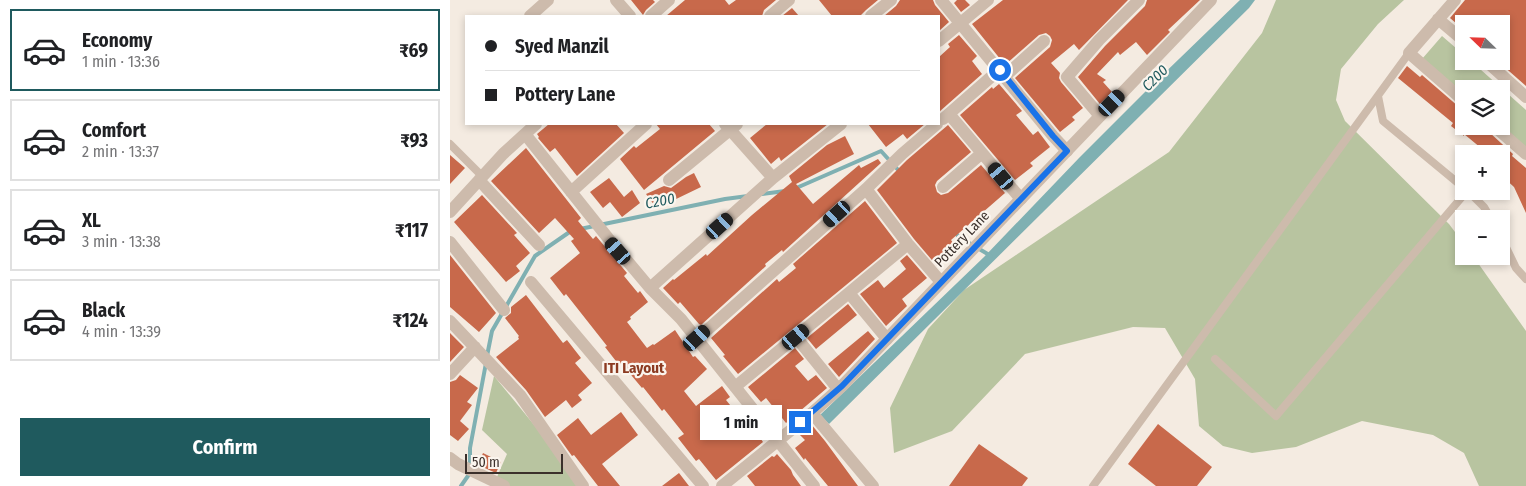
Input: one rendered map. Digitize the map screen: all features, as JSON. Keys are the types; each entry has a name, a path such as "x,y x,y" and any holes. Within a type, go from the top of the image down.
{"street":[{"path":"535,15 548,0"},
{"path":"616,0 629,15"},
{"path":"652,15 669,0"},
{"path":"771,15 788,0"},
{"path":"872,15 891,0"},
{"path":"941,0 1067,151"},
{"path":"940,40 988,0"},
{"path":"1100,116 1067,77 1099,40 1139,0"},
{"name":"Pottery Lane","path":"722,486 838,390 1211,0"},
{"path":"1455,0 1409,54 1455,93"},
{"path":"1438,19 1455,33"},
{"path":"940,121 1044,41"},
{"path":"1496,70 1526,97"},
{"path":"949,114 1021,199"},
{"path":"450,212 503,154 535,125"},
{"path":"571,192 645,125"},
{"path":"650,288 773,178 840,125"},
{"path":"697,338 936,125"},
{"path":"669,180 731,126 773,178"},
{"path":"525,134 650,288 697,338 814,486"},
{"path":"1504,135 1526,154"},
{"path":"943,187 982,153"},
{"path":"481,178 539,245"},
{"path":"866,189 908,244 941,282"},
{"path":"450,242 504,310"},
{"path":"735,388 908,244"},
{"path":"531,282 702,486"},
{"path":"849,293 887,340"},
{"path":"450,321 520,395 583,486"},
{"path":"796,337 838,390"},
{"path":"450,374 478,351"},
{"path":"812,413 873,486"},
{"path":"450,458 501,485"}],"lane":[{"path":"1093,486 1409,54"},
{"path":"1378,96 1382,121 1455,181"},
{"path":"450,144 481,178"},
{"path":"1215,359 1276,416 1459,200"},
{"path":"1477,200 1486,210"},
{"path":"1510,256 1516,268 1526,279"}],"green space":[{"path":"1276,0 1404,0 1378,24 1341,69 1336,100 1345,121 1455,232 1455,265 1479,265 1526,331 1526,486 1479,486 1464,453 1433,435 1362,421 1296,447 1252,453 1223,446 1199,426 1195,379 1165,328 1133,327 1025,354 952,431 894,453 890,408 928,329 964,290 1169,152 1262,33"},
{"path":"1442,36 1455,47 1455,70 1481,70 1492,80 1455,80 1455,87 1422,59"},
{"path":"1510,96 1526,110 1526,150 1510,135"},
{"path":"494,376 584,486 493,486 507,454 482,430"}],"water":[{"path":"1240,0 1255,0 829,424 820,415 984,257 1079,158"}],"building":[{"path":"631,0 653,0 655,2 643,15"},
{"path":"685,0 725,0 729,5 736,0 776,0 764,10 762,15 667,15"},
{"path":"819,0 878,0 861,15 831,15"},
{"path":"900,0 933,0 949,22 940,30 940,15 885,15"},
{"path":"957,0 965,0 970,5 961,12 954,3"},
{"path":"1003,0 1128,0 1079,50 1074,44 1051,63 1060,73 1059,78 1061,82 1083,108 1072,117 1075,120 1060,132 1015,78 1050,47 1052,40 1050,36 1046,33 1039,35 1005,65 972,24"},
{"path":"1147,0 1200,0 1168,30 1170,32 1147,55 1136,42 1120,55 1118,52 1097,74 1106,80 1103,82 1112,92 1100,104 1078,77 1105,46 1145,6"},
{"path":"1465,0 1526,0 1526,86 1508,70 1510,70 1510,15 1455,15 1455,22 1450,18"},
{"path":"792,8 798,15 783,15"},
{"path":"959,35 977,56 972,61 982,74 940,111 940,56 950,47 948,44"},
{"path":"1407,66 1420,77 1422,75 1455,104 1455,129 1451,126 1453,123 1398,78"},
{"path":"999,84 1022,111 1016,115 1033,135 1038,131 1050,147 1030,163 1033,166 1015,180 960,115 992,87 993,89"},
{"path":"548,125 617,125 624,133 577,176 555,148 550,152 538,138 537,134"},
{"path":"657,125 710,125 715,131 644,190 620,159 634,146 636,148 660,129"},
{"path":"766,125 827,125 781,161 779,157 771,164 750,138"},
{"path":"869,125 924,125 907,139 903,134 886,147"},
{"path":"948,125 971,152 937,181 935,185 937,192 941,195 948,193 981,165 1005,193 951,240 956,247 937,266 877,190 907,160"},
{"path":"1465,135 1492,135 1503,145 1477,145"},
{"path":"845,136 854,154 796,184 813,204 859,165 861,168 878,159 881,163 783,252 782,250 765,264 766,266 701,325 699,324 680,302 678,304 663,288 706,254 707,256 792,182 789,176 827,145"},
{"path":"526,148 581,218 578,221 593,239 596,236 627,273 624,276 638,293 640,291 648,302 630,317 631,319 627,322 647,348 675,330 693,357 695,356 707,369 684,391 696,406 722,386 730,397 726,400 739,416 743,413 763,442 716,480 699,459 696,461 678,438 684,434 664,409 662,411 621,363 619,365 605,347 607,346 566,294 564,296 550,278 580,253 571,241 574,239 555,218 539,233 491,181"},
{"path":"1510,151 1513,154 1512,156 1526,168 1526,213 1514,187 1510,183"},
{"path":"450,155 465,168 450,184"},
{"path":"694,173 701,187 672,201 667,196 655,206 646,194 664,186 671,188"},
{"path":"609,178 624,197 632,190 640,203 622,217 610,202 603,208 590,192"},
{"path":"482,195 517,233 514,235 530,253 516,266 520,271 506,282 454,222"},
{"path":"865,201 897,243 738,374 711,338 777,279 779,282 796,268 793,264"},
{"path":"450,255 496,313 479,332 450,307"},
{"path":"907,255 927,278 902,299 907,306 886,326 860,294 878,280 884,288 906,269 900,261"},
{"path":"526,295 563,343 567,340 581,358 575,363 592,383 578,395 582,400 572,408 566,400 545,417 526,390 496,357 519,339 519,336 505,318 511,313 511,307"},
{"path":"848,304 857,315 816,349 807,338"},
{"path":"868,331 875,339 839,377 828,364"},
{"path":"450,333 464,347 450,362"},
{"path":"795,348 804,359 795,366 808,381 816,375 827,388 786,423 766,398 761,402 748,387"},
{"path":"460,375 478,388 467,402 472,405 460,421 469,429 458,441 450,435 450,382 456,380"},
{"path":"621,412 638,435 602,464 620,486 598,486 557,435 578,418 591,435"},
{"path":"811,424 858,486 828,486 805,458 804,460 795,448 805,440 799,434"},
{"path":"1158,424 1212,467 1197,486 1156,486 1128,464"},
{"path":"979,444 1028,478 1022,486 949,486"},
{"path":"483,453 501,462 496,473 478,465"},
{"path":"777,454 791,470 801,486 755,486 747,476"},
{"path":"679,473 689,486 662,486"}],"waterway":[{"name":"C200","path":"794,189 881,151 900,172"},
{"name":"C200","path":"762,194 785,191"},
{"name":"C200","path":"580,229 748,196"},
{"name":"C200","path":"487,356 492,331 535,256 571,231"},
{"name":"C200","path":"954,231 959,237 991,256"},
{"name":"C200","path":"470,467 470,448 486,363"},
{"name":"C200","path":"461,486 470,473"}],"district":[{"name":"ITI Layout","path":"634,368"}],"route":[{"path":"800,422 842,386 1067,151 1000,70"}]}
